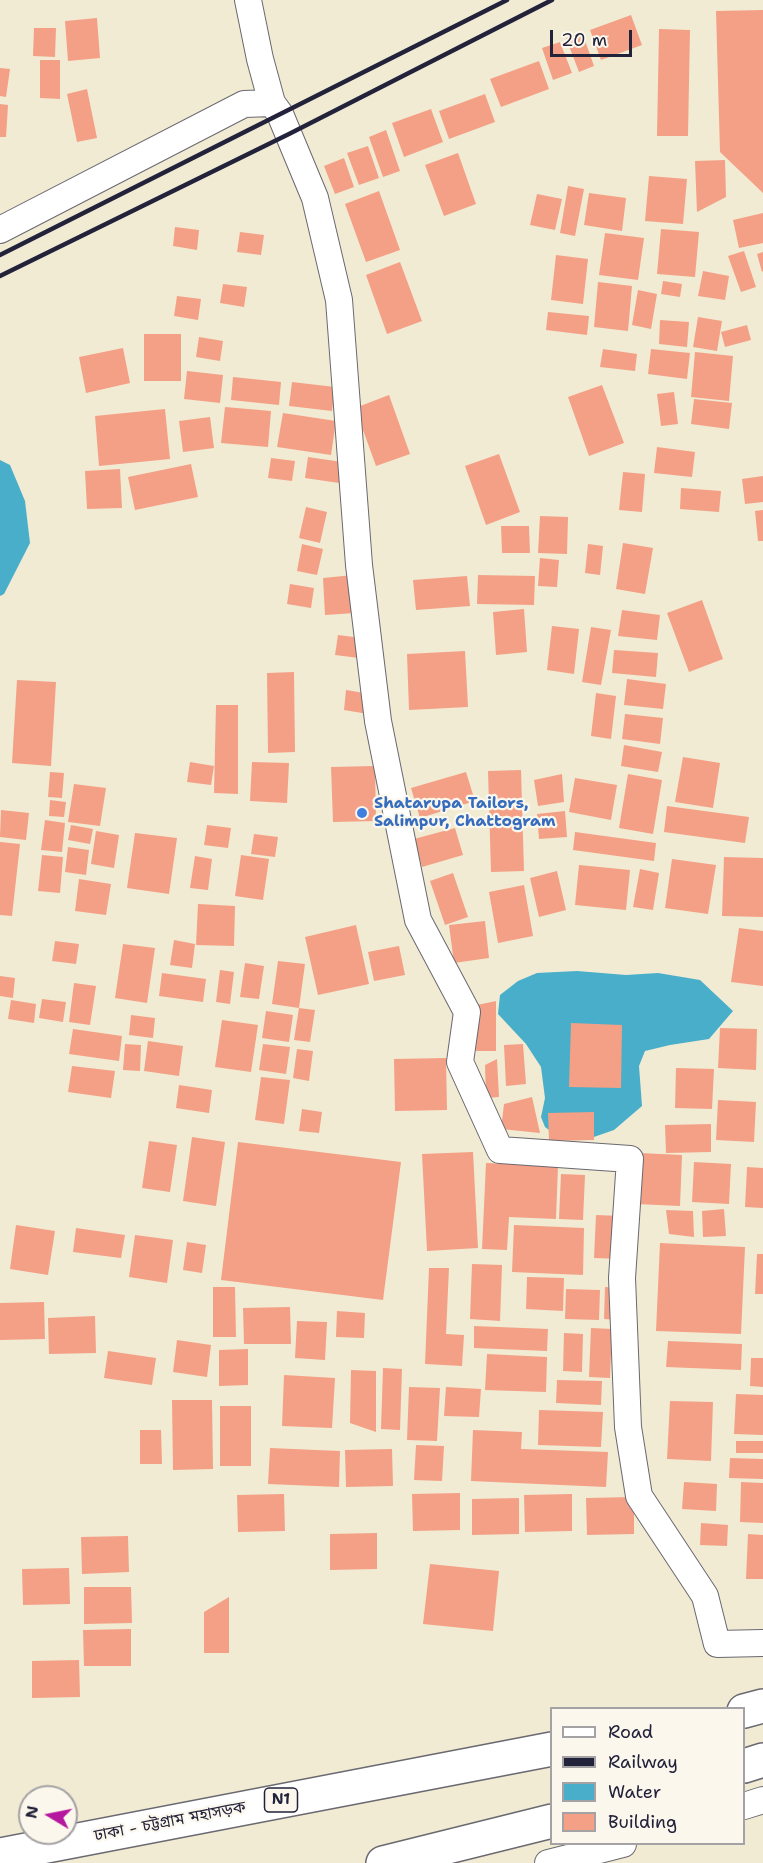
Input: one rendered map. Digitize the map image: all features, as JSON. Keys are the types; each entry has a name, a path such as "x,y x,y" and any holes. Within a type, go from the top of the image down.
{"highway":[{"path":"745,1711 763,1706"},
{"name":"ঢাকা - চট্টগ্রাম মহাসড়ক","path":"6,1854 550,1749"},
{"path":"745,1766 763,1760"},
{"path":"383,1863 550,1821"}],"street":[{"path":"248,0 272,103 280,114 315,198 339,300 359,565 378,721 418,920 467,1012 460,1062 500,1150 630,1159 622,1278 628,1427 639,1496 705,1596 717,1644 763,1643"},
{"path":"0,230 244,104 272,103"},
{"path":"745,1806 763,1800"},
{"path":"548,1863 619,1845"}],"water":[{"path":"0,460 10,465 25,501 30,543 4,594 0,596"},
{"path":"577,971 626,975 658,973 700,980 733,1011 709,1039 645,1051 639,1066 642,1106 614,1130 588,1139 556,1135 545,1127 541,1117 545,1098 541,1067 526,1044 498,1014 500,995 518,981 537,973"}],"building":[{"path":"763,10 763,193 720,152 716,11"},
{"path":"631,15 642,45 601,60 590,30"},
{"path":"97,18 100,58 68,61 65,21"},
{"path":"34,28 56,28 55,57 33,56"},
{"path":"659,29 690,30 688,136 657,136"},
{"path":"582,32 594,66 579,72 566,38"},
{"path":"560,42 572,73 553,80 542,48"},
{"path":"40,60 60,60 60,99 40,98"},
{"path":"539,61 549,89 501,107 490,79"},
{"path":"0,68 10,69 6,97 0,96"},
{"path":"87,89 97,138 77,142 67,94"},
{"path":"485,94 495,122 449,139 439,111"},
{"path":"0,104 8,105 6,137 0,137"},
{"path":"431,109 443,142 404,157 392,123"},
{"path":"386,130 400,171 383,177 369,137"},
{"path":"368,146 379,178 359,185 347,153"},
{"path":"458,153 476,204 444,216 425,165"},
{"path":"344,158 354,187 335,194 324,166"},
{"path":"725,160 726,197 697,212 695,161"},
{"path":"649,176 687,179 683,224 645,221"},
{"path":"568,186 584,189 575,236 560,233"},
{"path":"379,191 400,250 366,262 345,204"},
{"path":"589,193 626,198 622,231 584,225"},
{"path":"537,194 562,199 555,230 530,225"},
{"path":"763,213 763,243 739,248 733,220"},
{"path":"175,227 199,230 197,250 173,246"},
{"path":"661,229 699,232 695,277 657,274"},
{"path":"240,232 264,235 261,255 237,252"},
{"path":"605,233 644,238 638,280 599,275"},
{"path":"744,251 756,287 741,292 728,256"},
{"path":"763,252 763,271 762,272 757,254"},
{"path":"556,255 588,259 583,304 551,300"},
{"path":"400,262 422,321 387,334 366,275"},
{"path":"703,271 729,276 725,300 698,296"},
{"path":"663,281 682,284 680,297 661,294"},
{"path":"598,282 632,286 628,331 594,327"},
{"path":"223,284 247,287 244,307 220,303"},
{"path":"638,290 657,294 651,329 632,325"},
{"path":"177,296 201,299 198,320 174,316"},
{"path":"548,312 589,316 587,335 546,330"},
{"path":"698,317 722,321 717,351 693,347"},
{"path":"660,320 689,322 687,347 659,344"},
{"path":"747,325 751,340 725,347 721,332"},
{"path":"144,334 181,334 181,381 144,381"},
{"path":"199,337 223,341 220,361 196,357"},
{"path":"123,348 130,383 86,393 79,357"},
{"path":"603,349 637,354 635,371 600,367"},
{"path":"651,349 690,353 687,379 648,374"},
{"path":"695,352 733,356 729,401 691,397"},
{"path":"187,371 223,375 220,403 184,399"},
{"path":"233,377 281,382 279,405 231,400"},
{"path":"292,382 335,387 332,411 289,406"},
{"path":"602,385 624,443 589,456 568,397"},
{"path":"674,392 678,424 661,426 657,394"},
{"path":"389,395 410,454 376,466 355,408"},
{"path":"694,399 732,403 729,429 691,424"},
{"path":"225,407 271,411 268,447 221,443"},
{"path":"165,409 170,459 99,466 95,416"},
{"path":"283,413 336,421 331,455 277,447"},
{"path":"210,417 214,448 183,452 179,421"},
{"path":"657,447 695,452 692,477 654,473"},
{"path":"499,454 520,512 486,525 465,466"},
{"path":"308,457 342,462 339,483 305,478"},
{"path":"271,458 295,461 292,481 268,478"},
{"path":"191,464 198,497 135,510 128,477"},
{"path":"120,469 122,508 87,509 85,471"},
{"path":"623,472 645,474 642,512 619,510"},
{"path":"763,476 763,502 745,504 742,479"},
{"path":"681,488 721,491 719,512 680,509"},
{"path":"306,507 327,512 320,543 299,538"},
{"path":"763,510 763,541 758,541 755,511"},
{"path":"540,516 568,517 567,554 538,553"},
{"path":"501,526 529,526 530,553 502,553"},
{"path":"623,543 653,548 645,594 616,589"},
{"path":"302,544 323,549 317,575 297,571"},
{"path":"588,544 603,546 600,575 585,573"},
{"path":"540,558 559,560 557,587 538,586"},
{"path":"353,575 355,613 325,615 323,578"},
{"path":"478,575 535,576 534,605 477,604"},
{"path":"467,576 470,606 416,610 413,580"},
{"path":"290,584 314,588 311,608 287,604"},
{"path":"702,600 723,659 689,672 667,613"},
{"path":"524,609 527,652 496,655 493,612"},
{"path":"622,610 660,615 657,640 618,636"},
{"path":"552,626 579,629 574,674 547,670"},
{"path":"591,627 611,630 601,685 582,682"},
{"path":"338,635 362,638 359,658 335,655"},
{"path":"614,650 658,653 656,677 612,673"},
{"path":"465,651 468,707 409,710 407,654"},
{"path":"294,672 295,752 268,753 267,673"},
{"path":"627,679 666,684 663,709 624,705"},
{"path":"17,680 56,682 51,766 12,763"},
{"path":"346,690 370,694 368,714 344,710"},
{"path":"596,693 616,696 611,739 591,736"},
{"path":"216,705 238,705 238,794 214,793"},
{"path":"625,714 663,718 660,744 622,739"},
{"path":"624,745 662,752 658,772 621,766"},
{"path":"683,757 720,763 713,808 675,802"},
{"path":"190,762 214,766 211,785 187,782"},
{"path":"252,762 289,763 287,803 250,801"},
{"path":"375,766 376,821 333,822 331,767"},
{"path":"521,770 524,871 491,872 488,771"},
{"path":"50,772 64,773 62,798 48,797"},
{"path":"466,772 475,801 420,818 411,788"},
{"path":"562,774 564,802 538,806 534,780"},
{"path":"628,774 662,780 653,834 619,828"},
{"path":"575,778 617,785 611,820 569,812"},
{"path":"74,784 106,788 100,826 68,822"},
{"path":"50,800 66,802 64,817 49,816"},
{"path":"667,806 749,817 745,843 664,832"},
{"path":"1,810 29,813 26,840 0,837"},
{"path":"565,811 567,837 539,839 537,814"},
{"path":"45,820 65,823 62,852 41,850"},
{"path":"71,825 93,829 90,844 68,840"},
{"path":"207,825 231,828 228,848 204,845"},
{"path":"455,828 463,855 422,867 414,839"},
{"path":"96,831 119,835 114,868 91,864"},
{"path":"575,832 656,843 654,861 573,850"},
{"path":"135,833 177,838 169,894 127,888"},
{"path":"254,834 278,837 275,857 251,854"},
{"path":"0,842 20,844 12,916 0,915"},
{"path":"68,847 89,850 86,875 65,872"},
{"path":"42,855 63,857 60,893 38,891"},
{"path":"241,855 269,859 263,900 235,896"},
{"path":"195,856 212,859 208,890 190,888"},
{"path":"724,857 763,858 763,917 722,916"},
{"path":"672,859 716,865 708,914 665,908"},
{"path":"579,865 630,870 626,910 575,905"},
{"path":"640,869 659,873 653,910 633,907"},
{"path":"557,871 566,910 539,917 530,878"},
{"path":"453,873 468,917 445,925 430,881"},
{"path":"79,879 111,884 106,915 75,911"},
{"path":"524,885 533,936 498,943 489,892"},
{"path":"198,904 235,906 234,946 196,945"},
{"path":"485,921 489,958 454,963 449,925"},
{"path":"356,925 369,984 318,995 305,937"},
{"path":"739,928 763,931 763,986 731,982"},
{"path":"174,940 195,944 192,968 170,965"},
{"path":"55,941 79,944 76,964 52,961"},
{"path":"123,944 155,948 147,1003 115,998"},
{"path":"399,946 405,975 374,981 368,952"},
{"path":"278,961 305,964 299,1008 272,1004"},
{"path":"245,963 264,966 259,999 240,997"},
{"path":"220,970 234,972 230,1004 216,1002"},
{"path":"162,973 206,979 203,1002 159,996"},
{"path":"0,976 15,978 13,998 0,996"},
{"path":"74,983 96,986 90,1025 69,1022"},
{"path":"42,999 66,1002 63,1022 39,1018"},
{"path":"11,1000 36,1004 34,1023 8,1019"},
{"path":"496,1001 496,1051 476,1051 477,1005"},
{"path":"299,1008 315,1010 310,1042 294,1040"},
{"path":"266,1011 293,1015 289,1042 262,1038"},
{"path":"131,1015 155,1018 153,1038 129,1035"},
{"path":"222,1020 258,1025 251,1072 215,1067"},
{"path":"571,1023 622,1025 621,1088 569,1087"},
{"path":"720,1028 757,1029 756,1070 718,1068"},
{"path":"73,1029 122,1036 119,1061 69,1054"},
{"path":"148,1041 183,1046 179,1076 144,1071"},
{"path":"125,1044 141,1045 140,1071 123,1070"},
{"path":"263,1044 290,1047 286,1074 259,1070"},
{"path":"523,1044 526,1084 506,1086 504,1045"},
{"path":"297,1049 313,1051 309,1081 293,1078"},
{"path":"446,1058 447,1110 395,1111 394,1059"},
{"path":"497,1059 499,1097 486,1098 485,1065"},
{"path":"72,1066 115,1071 111,1098 68,1092"},
{"path":"676,1068 714,1069 712,1109 675,1108"},
{"path":"261,1077 290,1080 284,1124 255,1120"},
{"path":"179,1085 212,1090 209,1113 176,1108"},
{"path":"532,1097 540,1133 501,1129 504,1104"},
{"path":"718,1100 756,1102 754,1142 716,1140"},
{"path":"302,1109 322,1112 319,1133 299,1131"},
{"path":"594,1112 594,1140 549,1141 548,1113"},
{"path":"711,1124 711,1152 666,1153 665,1125"},
{"path":"192,1137 225,1142 216,1206 183,1201"},
{"path":"149,1141 177,1145 170,1192 142,1188"},
{"path":"238,1142 401,1162 383,1300 221,1280"},
{"path":"473,1152 478,1248 427,1251 422,1154"},
{"path":"639,1153 682,1155 680,1206 636,1204"},
{"path":"694,1162 731,1164 729,1204 692,1202"},
{"path":"486,1163 558,1166 556,1219 509,1217 507,1250 482,1249"},
{"path":"747,1167 763,1168 763,1208 745,1207"},
{"path":"561,1174 585,1175 583,1220 559,1219"},
{"path":"724,1209 726,1236 703,1237 702,1211"},
{"path":"666,1210 693,1211 694,1237 669,1234"},
{"path":"596,1215 622,1216 621,1259 594,1258"},
{"path":"16,1225 55,1231 48,1275 10,1269"},
{"path":"514,1225 584,1228 583,1275 512,1272"},
{"path":"76,1228 125,1235 121,1258 73,1252"},
{"path":"135,1235 173,1240 167,1283 129,1277"},
{"path":"187,1242 206,1245 202,1273 183,1270"},
{"path":"660,1243 745,1247 741,1334 656,1331"},
{"path":"757,1254 763,1254 763,1294 755,1294"},
{"path":"472,1264 502,1265 500,1321 470,1319"},
{"path":"429,1268 449,1268 446,1334 464,1335 462,1366 425,1364"},
{"path":"527,1277 564,1278 563,1311 526,1309"},
{"path":"213,1287 235,1287 236,1337 213,1337"},
{"path":"605,1287 620,1288 619,1320 604,1319"},
{"path":"566,1289 600,1290 599,1320 565,1319"},
{"path":"44,1302 45,1339 0,1340 0,1303"},
{"path":"290,1307 291,1344 244,1344 243,1308"},
{"path":"337,1311 365,1313 364,1338 336,1337"},
{"path":"95,1316 96,1353 49,1354 48,1318"},
{"path":"297,1321 327,1322 325,1360 295,1358"},
{"path":"474,1326 548,1329 547,1351 474,1348"},
{"path":"591,1328 612,1329 610,1378 589,1377"},
{"path":"564,1333 583,1334 582,1372 563,1371"},
{"path":"177,1340 211,1345 207,1377 173,1372"},
{"path":"668,1341 742,1344 741,1370 666,1367"},
{"path":"248,1349 248,1385 219,1386 219,1350"},
{"path":"108,1351 156,1358 152,1385 104,1378"},
{"path":"487,1354 547,1357 546,1392 485,1390"},
{"path":"751,1358 763,1358 763,1387 750,1386"},
{"path":"383,1368 402,1369 400,1430 381,1429"},
{"path":"351,1370 376,1371 376,1432 350,1423"},
{"path":"284,1375 335,1378 332,1428 282,1426"},
{"path":"557,1380 602,1381 601,1405 556,1403"},
{"path":"409,1387 440,1388 437,1441 407,1440"},
{"path":"446,1387 481,1389 479,1417 444,1416"},
{"path":"736,1394 763,1395 763,1435 734,1434"},
{"path":"172,1400 212,1400 213,1469 173,1470"},
{"path":"670,1401 713,1402 711,1461 667,1459"},
{"path":"220,1406 251,1406 251,1466 220,1466"},
{"path":"539,1410 603,1412 601,1447 538,1445"},
{"path":"140,1430 161,1430 162,1464 140,1464"},
{"path":"473,1430 522,1432 521,1449 608,1452 606,1487 471,1481"},
{"path":"736,1441 763,1441 763,1453 736,1453"},
{"path":"416,1445 444,1446 442,1481 414,1480"},
{"path":"270,1448 340,1451 339,1487 268,1484"},
{"path":"392,1449 393,1486 346,1487 345,1450"},
{"path":"730,1458 763,1459 763,1479 729,1478"},
{"path":"684,1482 717,1484 716,1511 682,1509"},
{"path":"741,1482 763,1483 763,1523 740,1522"},
{"path":"460,1493 460,1530 413,1531 412,1494"},
{"path":"284,1494 285,1531 238,1532 237,1495"},
{"path":"572,1494 572,1531 525,1532 524,1495"},
{"path":"634,1497 634,1534 587,1535 586,1498"},
{"path":"519,1498 519,1534 472,1535 472,1499"},
{"path":"701,1523 728,1525 727,1546 700,1545"},
{"path":"377,1533 377,1569 330,1570 330,1534"},
{"path":"748,1534 763,1535 763,1579 746,1579"},
{"path":"128,1536 129,1572 82,1574 81,1537"},
{"path":"430,1564 499,1571 493,1631 423,1624"},
{"path":"69,1568 70,1604 23,1605 22,1569"},
{"path":"84,1587 131,1587 132,1623 84,1624"},
{"path":"229,1597 229,1653 204,1653 204,1612"},
{"path":"131,1629 131,1666 84,1666 83,1630"},
{"path":"79,1660 80,1697 32,1698 32,1661"}],"railway":[{"path":"0,255 507,0"},
{"path":"0,276 289,134 552,0"}],"place":[{"name":"Shatarupa Tailors, Salimpur, Chattogram","path":"362,813"}]}
